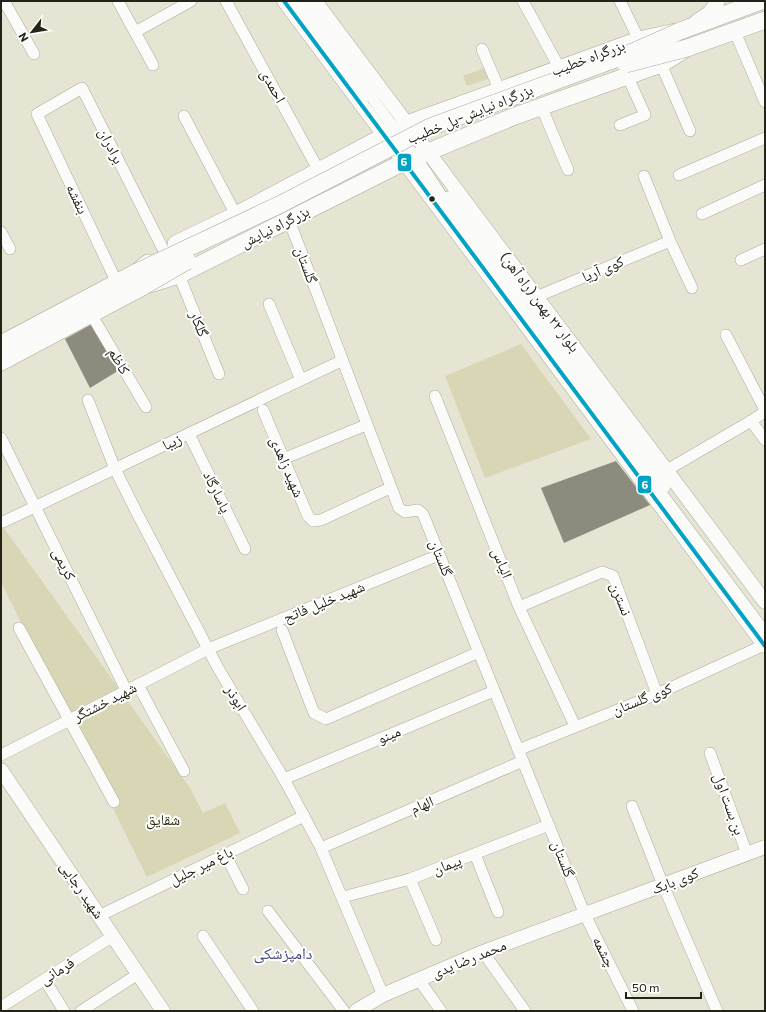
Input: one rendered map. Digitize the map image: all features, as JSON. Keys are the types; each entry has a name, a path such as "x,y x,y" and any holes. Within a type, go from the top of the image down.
{"highway":[{"path":"680,31 761,1"},
{"path":"687,48 765,20"},
{"name":"بزرگراه خطیب","path":"396,130 502,88 560,69 639,40 680,31"},
{"name":"بزرگراه نیایش-پل خطیب","path":"140,279 430,127 626,55 680,31"},
{"name":"بزرگراه خطیب","path":"416,157 515,116 661,64 687,48"},
{"name":"بزرگراه نیایش-پل خطیب","path":"140,279 177,266 434,136 628,63 687,48"},
{"path":"502,88 497,94 495,104 498,112 506,116 515,116"},
{"path":"477,98 488,102 491,106 493,117 489,127"},
{"name":"بزرگراه نیایش","path":"140,279 164,251 236,215 396,130"},
{"name":"بزرگراه نیایش","path":"140,279 179,275 416,157"},
{"path":"319,171 333,197"},
{"path":"1,344 117,283 140,279"},
{"path":"1,362 92,314 140,279"}],"main road":[{"name":"بلوار ۲۲ بهمن (راه آهن)","path":"284,1 396,130 416,157 536,297 765,602"},
{"name":"بلوار ۲۲ بهمن (راه آهن)","path":"315,1 396,130 765,641"},
{"path":"680,31 709,13 718,1"},
{"name":"شهید رجایی","path":"1,770 163,1011"},
{"name":"کوی بابک","path":"585,915 765,847"},
{"name":"محمد رضا یدی","path":"356,1011 383,995 483,952 585,915"}],"street":[{"path":"4,1 34,54"},
{"path":"118,1 153,65"},
{"path":"135,32 191,1"},
{"name":"احمدی","path":"226,1 319,171"},
{"path":"294,1 357,85 375,102"},
{"path":"305,1 363,80 375,102 396,130"},
{"path":"524,1 560,69"},
{"path":"620,1 639,40"},
{"path":"735,32 765,102"},
{"path":"482,49 502,88"},
{"path":"661,64 690,131"},
{"path":"620,125 645,115 627,75"},
{"name":"برادران","path":"37,114 82,88 164,251"},
{"path":"542,106 568,170"},
{"name":"بنفشه","path":"37,114 117,283"},
{"path":"184,116 236,215"},
{"path":"679,175 765,138"},
{"path":"416,157 454,216 765,641"},
{"path":"426,172 461,212 480,237 765,620"},
{"path":"644,176 670,241 692,288"},
{"path":"702,214 765,185"},
{"name":"گلستان","path":"289,220 390,488 399,508 402,511 422,511 585,915"},
{"path":"1,232 10,249"},
{"name":"کوی آریا","path":"536,297 670,241"},
{"path":"741,260 765,249"},
{"name":"گلکار","path":"179,275 219,374"},
{"path":"269,304 301,380"},
{"name":"کاظم","path":"92,314 146,407"},
{"path":"667,470 763,413 764,407 726,335"},
{"name":"زیبا","path":"3,522 341,361"},
{"name":"الیاس","path":"435,396 519,607 575,726"},
{"name":"ابوذر","path":"88,400 115,469 208,648 284,779 321,848 343,897 383,995"},
{"name":"شهید زاهدی","path":"263,410 308,516 314,521 320,520 390,488"},
{"path":"751,421 765,440"},
{"path":"283,459 366,425"},
{"name":"پاسارگاد","path":"189,434 245,550"},
{"name":"کریمی","path":"1,438 126,690"},
{"name":"شهید خلیل فاتح","path":"208,648 439,555"},
{"name":"نسترن","path":"519,607 602,572 613,576 657,694"},
{"path":"18,628 114,802"},
{"path":"282,630 314,713 326,719 479,652"},
{"name":"کوی گلستان","path":"518,750 657,694 765,641"},
{"name":"شهید خشتگر","path":"1,755 208,648"},
{"path":"138,685 184,771"},
{"name":"مینو","path":"284,779 494,691"},
{"name":"بن بست اول","path":"710,753 747,854"},
{"name":"الهام","path":"321,848 523,761"},
{"path":"632,806 663,886 716,1011"},
{"name":"باغ میر جلیل","path":"99,916 304,816"},
{"name":"پیمان","path":"343,897 410,879 549,825"},
{"path":"225,854 243,889"},
{"path":"475,854 498,912"},
{"path":"410,879 436,940"},
{"path":"268,911 344,1011"},
{"name":"چشمه","path":"585,915 633,1011"},
{"name":"فرمانی","path":"1,1007 113,936"},
{"path":"203,936 253,1011"},
{"path":"483,952 525,1011"},
{"path":"81,1011 138,974"},
{"path":"418,980 442,1011"},
{"path":"48,985 64,1011"}],"green space":[{"path":"487,67 491,78 467,86 463,76"},
{"path":"521,344 591,439 485,478 445,376"},
{"name":"شقایق","path":"1,524 190,788 203,813 225,803 240,833 147,877 1,582"}],"building":[{"path":"94,323 121,369 90,388 65,339"},
{"path":"616,461 650,505 564,543 541,488"}],"transit line":[{"name":"6","path":"284,1 765,646"}],"district":[{"name":"دامپزشکی","path":"283,953"}]}
